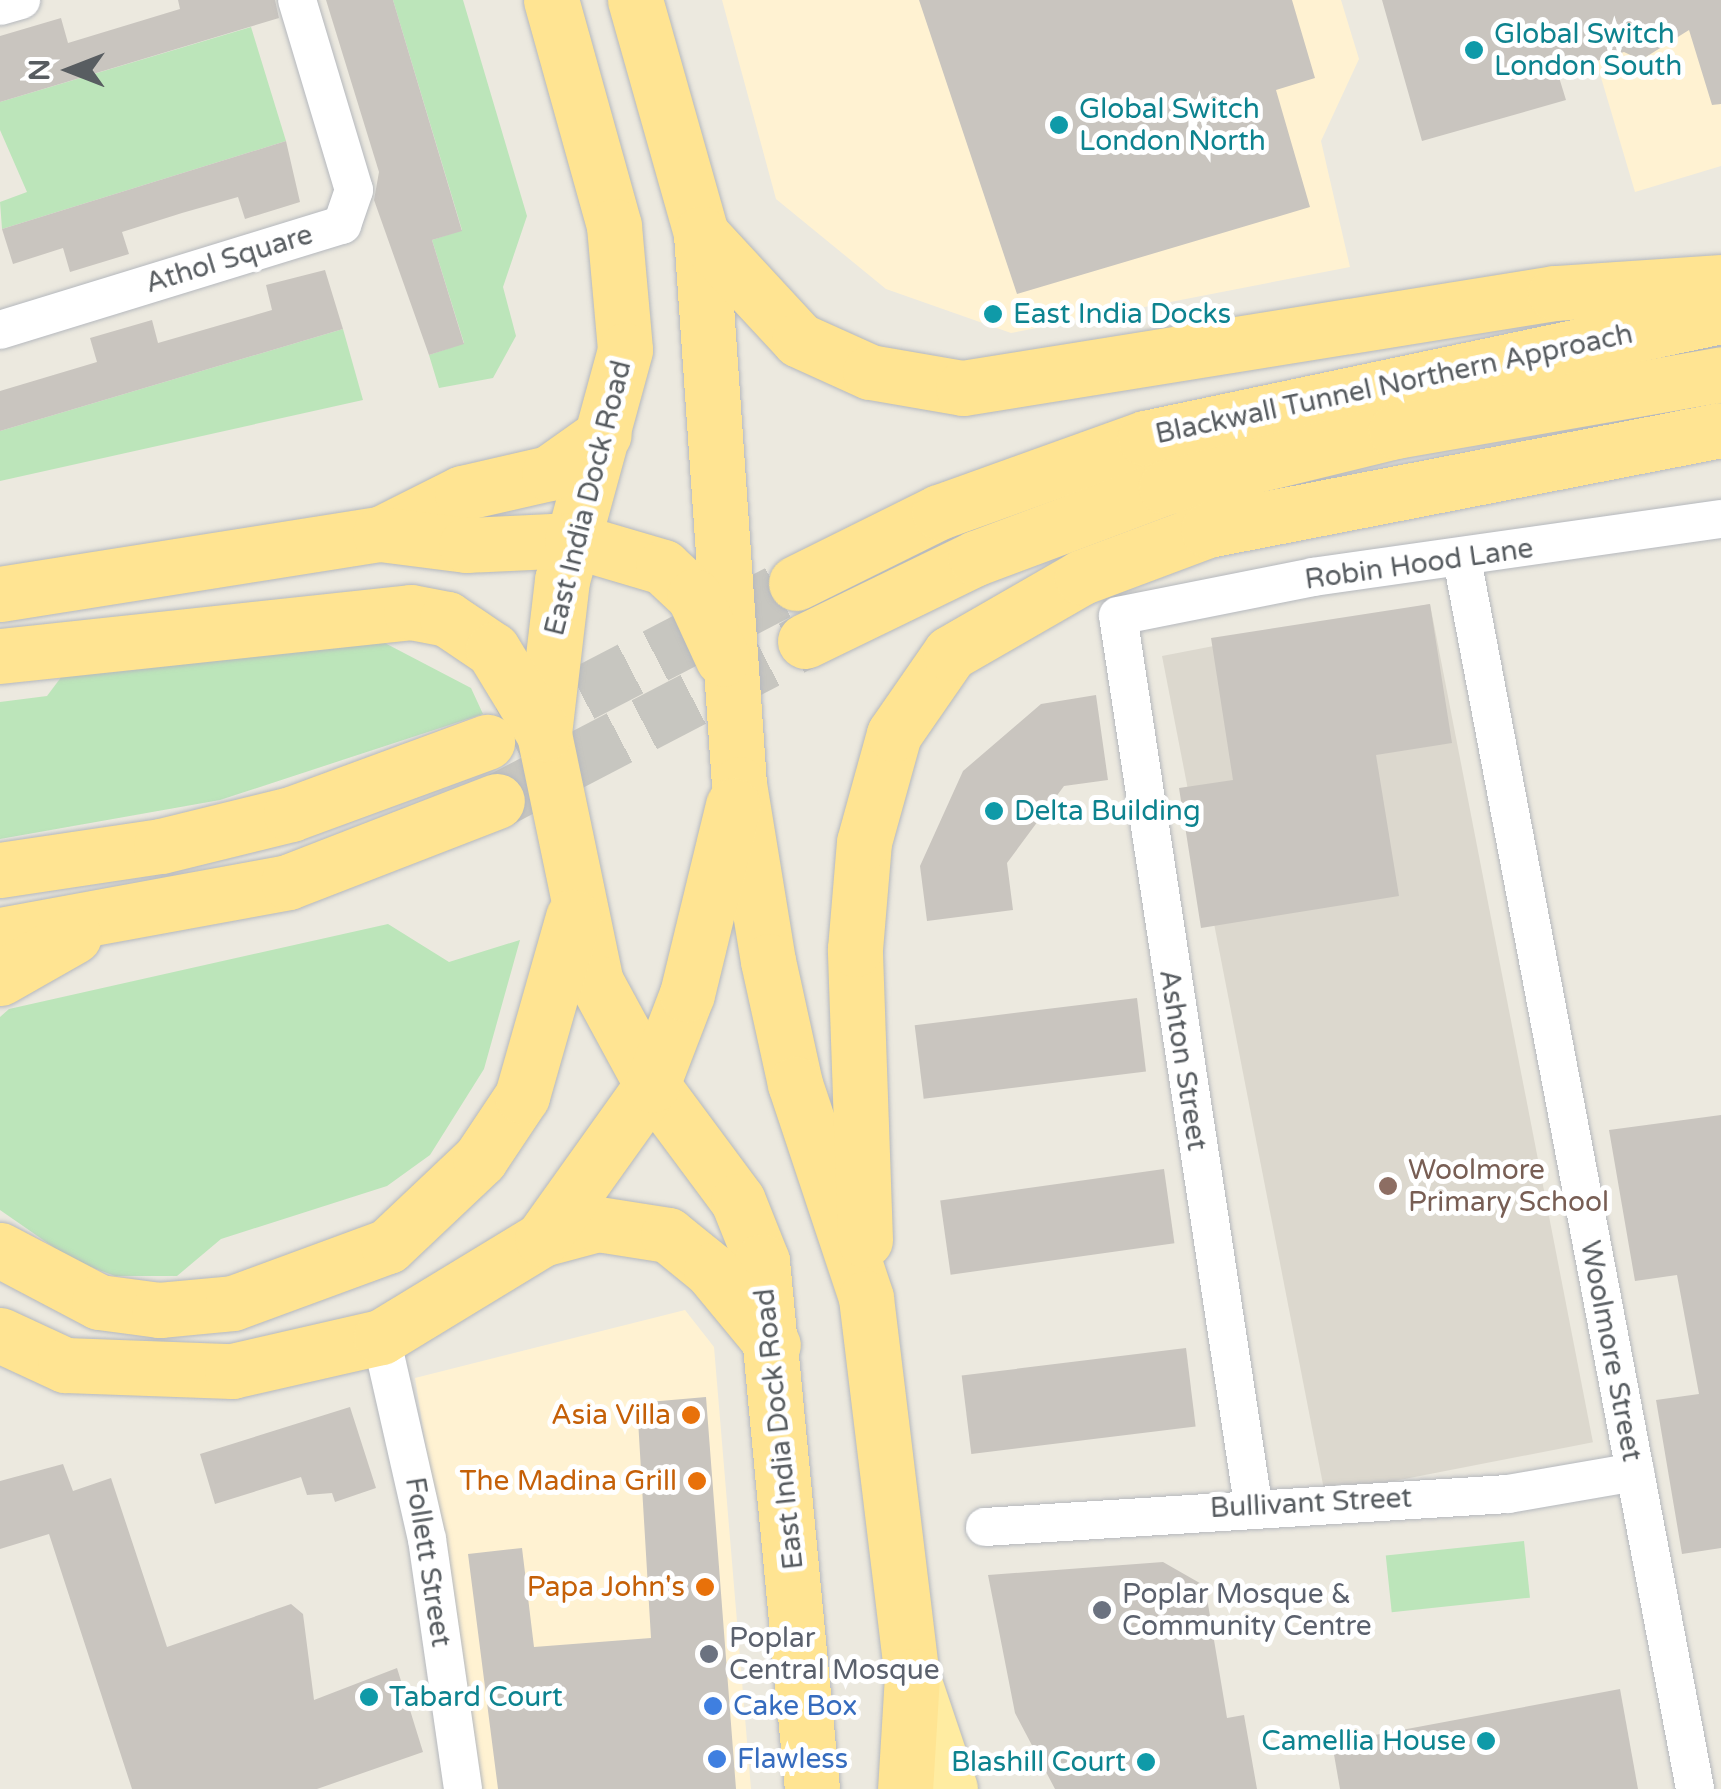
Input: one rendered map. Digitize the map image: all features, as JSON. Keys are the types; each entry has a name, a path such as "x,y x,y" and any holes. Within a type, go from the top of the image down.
{"highway":[{"name":"East India Dock Road","path":"551,0 625,291 625,350 572,540 544,734 575,908 596,982 652,1085 738,1201 762,1260 774,1346 812,1789"},
{"path":"635,0 701,234 739,784 795,1084 866,1298"},
{"path":"701,234 800,340 870,372 963,388 1554,293 1721,282"},
{"name":"Blackwall Tunnel Northern Approach","path":"796,583 939,512 1145,438 1721,316"},
{"name":"Blackwall Tunnel Northern Approach","path":"806,641 976,558 1166,487 1396,431 1721,374"},
{"path":"904,1789 912,1676 866,1298 854,949 864,842 894,734 950,653 1082,577 1208,530 1721,430"},
{"path":"380,534 462,493 549,473 604,434"},
{"path":"0,594 380,534 466,545 572,540 663,567 694,596 734,690"},
{"path":"0,656 411,612 447,619 493,650 544,734"},
{"path":"0,870 162,846 292,814 487,742"},
{"path":"542,1240 652,1085 687,994 739,784"},
{"path":"0,935 103,920 357,862 497,801"},
{"path":"0,1250 100,1302 159,1310 233,1302 388,1246 480,1159 522,1096 575,908"},
{"path":"0,978 103,920"},
{"path":"0,1335 66,1365 146,1373 232,1372 381,1337 542,1240 598,1224 668,1235 711,1270 774,1346"}],"main road":[{"path":"912,1676 950,1789"}],"street":[{"path":"0,6 21,0"},
{"name":"Athol Square","path":"2,322 342,225 354,190 297,0"},
{"name":"Robin Hood Lane","path":"1118,616 1721,519"},
{"name":"Woolmore Street","path":"1462,559 1695,1789"},
{"name":"Ashton Street","path":"1118,616 1253,1504"},
{"name":"Follett Street","path":"381,1337 427,1539 458,1788"},
{"name":"Bullivant Street","path":"985,1527 1253,1504 1508,1494 1635,1472"}],"shaded area":[{"path":"722,0 1341,0 1359,59 1321,141 1350,267 1011,333 886,289 776,199"},
{"path":"1578,0 1721,0 1721,166 1635,192"},
{"name":"Woolmore Primary School","path":"1430,604 1593,1442 1325,1494 1162,656"},
{"path":"685,1310 714,1347 751,1789 480,1789 415,1378"}],"green space":[{"path":"393,0 463,0 527,216 503,287 516,336 493,378 439,388 429,355 464,343 432,240 462,230"},
{"path":"251,27 286,141 2,229 0,202 27,192 0,130 0,102"},
{"path":"343,329 363,400 0,481 0,431"},
{"path":"381,641 471,688 483,714 220,800 0,839 0,702 47,696 62,676"},
{"path":"388,924 449,962 520,940 484,1069 430,1155 387,1186 221,1239 177,1276 115,1276 72,1260 0,1210 0,1017 9,1009"},
{"path":"1524,1541 1530,1598 1392,1612 1386,1556"}],"building":[{"path":"178,0 275,0 279,18 0,102 0,36 61,18 68,43 180,9"},
{"path":"326,0 393,0 462,231 432,240 464,344 429,355 374,200 379,172"},
{"path":"919,0 1292,0 1315,78 1276,90 1310,207 1017,294"},
{"name":"Global Switch London South","path":"1382,0 1721,0 1721,104 1712,105 1689,30 1641,60 1624,52 1558,74 1566,100 1422,141"},
{"path":"286,141 300,202 245,219 238,197 182,213 122,232 129,254 70,272 63,248 13,264 2,229"},
{"path":"325,270 343,329 0,431 0,391 97,362 90,338 152,320 158,343 272,310 266,285"},
{"path":"1430,604 1452,743 1376,755 1399,896 1201,928 1179,788 1233,780 1211,638"},
{"name":"Delta Building","path":"1096,695 1108,780 1064,786 1007,863 1013,910 927,921 920,866 963,771 1041,704"},
{"path":"1137,998 1146,1071 924,1099 915,1025"},
{"path":"1721,1115 1721,1548 1682,1554 1656,1400 1699,1394 1677,1275 1635,1281 1609,1130"},
{"path":"1164,1169 1174,1243 951,1275 940,1200"},
{"path":"1186,1348 1196,1426 971,1454 962,1376"},
{"path":"706,1397 736,1789 498,1789 468,1554 522,1548 534,1647 651,1638 637,1403"},
{"path":"350,1407 376,1488 335,1502 332,1493 307,1495 301,1477 215,1504 200,1454"},
{"path":"63,1464 73,1491 111,1478 167,1647 291,1604 303,1614 314,1700 397,1668 423,1752 317,1789 132,1789 49,1534 0,1549 0,1481"},
{"path":"1163,1562 1205,1586 1227,1718 1244,1715 1257,1789 1055,1789 1015,1713 988,1575"},
{"name":"Camellia House","path":"1620,1689 1638,1789 1340,1789 1332,1743"}],"tunnel":[{"path":"508,732 796,583"},
{"path":"497,801 805,641"}],"place":[{"name":"Global Switch London South","path":"1474,50"},
{"name":"Global Switch London North","path":"1059,125"},
{"name":"East India Docks","path":"993,314"},
{"name":"Delta Building","path":"994,811"},
{"name":"Woolmore Primary School","path":"1388,1186"},
{"name":"Asia Villa","path":"691,1415"},
{"name":"The Madina Grill","path":"697,1481"},
{"name":"Papa John's","path":"705,1587"},
{"name":"Poplar Mosque & Community Centre","path":"1102,1610"},
{"name":"Poplar Central Mosque","path":"709,1654"},
{"name":"Tabard Court","path":"369,1697"},
{"name":"Cake Box","path":"713,1706"},
{"name":"Camellia House","path":"1486,1741"},
{"name":"Flawless","path":"717,1759"},
{"name":"Blashill Court","path":"1146,1762"}]}
